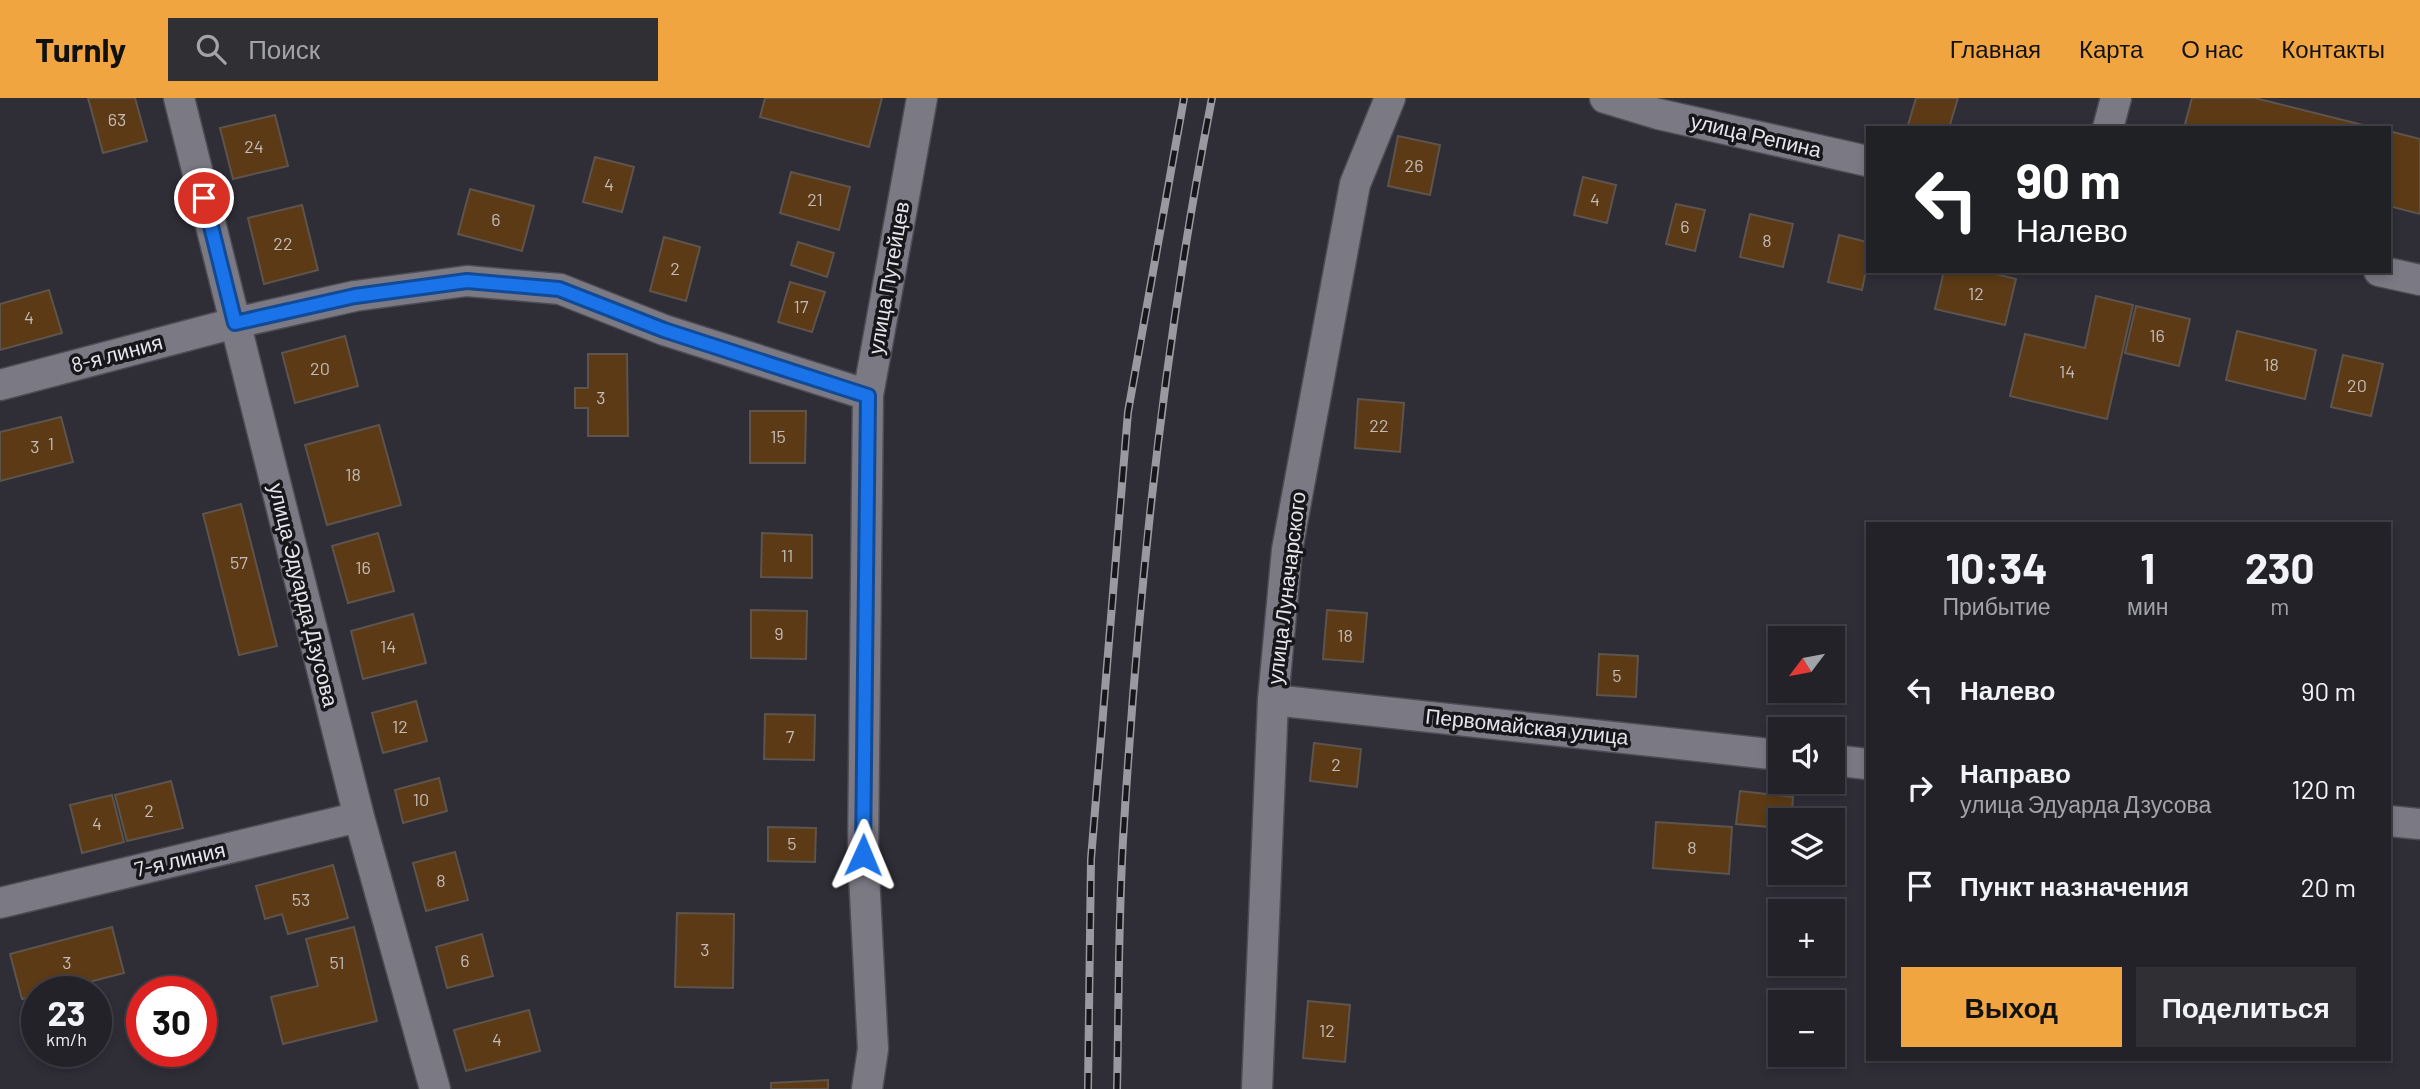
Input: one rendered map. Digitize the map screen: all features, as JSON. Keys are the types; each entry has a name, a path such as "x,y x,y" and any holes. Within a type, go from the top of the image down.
{"street":[{"name":"улица Эдуарда Дзусова","path":"180,98 359,817 435,1089"},
{"name":"улица Путейцев","path":"866,1089 873,1049 863,855 868,396 922,98"},
{"name":"улица Луначарского","path":"1257,1089 1273,700 1287,550 1355,184 1390,98"},
{"name":"улица Репина","path":"1605,98 1661,106 1866,161"},
{"path":"2109,126 2116,98"},
{"path":"2388,273 2420,280"},
{"name":"8-я линия","path":"0,385 235,323 355,296 467,281 559,289 664,330 868,396"},
{"name":"Первомайская улица","path":"1273,700 1768,754"},
{"path":"1845,761 1866,764"},
{"name":"7-я линия","path":"0,902 359,817"},
{"path":"2391,821 2420,824"}],"building":[{"path":"88,98 135,98 147,141 103,153"},
{"path":"765,98 882,98 869,147 760,117"},
{"path":"1916,98 1958,98 1950,126 1908,125"},
{"path":"2192,98 2255,98 2367,126 2185,126"},
{"path":"275,115 288,166 233,179 220,128"},
{"path":"2391,132 2420,139 2420,214 2391,207"},
{"path":"1398,136 1440,145 1430,195 1388,186"},
{"path":"595,157 634,167 622,212 583,202"},
{"path":"791,172 850,187 839,230 780,213"},
{"path":"1583,177 1616,185 1607,223 1574,215"},
{"path":"470,189 534,206 522,251 458,234"},
{"path":"1676,204 1705,210 1695,251 1666,244"},
{"path":"302,205 318,270 264,284 248,218"},
{"path":"1750,214 1793,224 1783,267 1740,257"},
{"path":"1839,235 1866,242 1866,270 1862,290 1828,282"},
{"path":"664,237 700,247 686,301 650,291"},
{"path":"798,242 834,253 827,277 791,265"},
{"path":"1944,273 1991,273 2016,279 2005,325 1935,309"},
{"path":"790,282 825,292 812,332 778,322"},
{"path":"49,290 62,333 0,350 0,304"},
{"path":"2096,296 2133,305 2107,419 2010,396 2025,334 2085,348"},
{"path":"2136,306 2190,319 2179,366 2125,353"},
{"path":"2237,331 2316,350 2305,399 2226,380"},
{"path":"345,336 358,386 295,403 282,353"},
{"path":"588,354 627,354 628,436 588,436 588,408 575,408 575,388 588,388"},
{"path":"2343,355 2383,364 2371,416 2331,407"},
{"path":"1358,399 1404,403 1400,452 1355,448"},
{"path":"750,411 806,411 805,463 750,463"},
{"path":"61,417 73,462 0,481 0,432"},
{"path":"379,425 401,505 327,525 305,445"},
{"path":"241,504 277,646 239,655 203,514"},
{"path":"378,533 394,591 348,603 332,546"},
{"path":"762,533 812,535 812,578 761,577"},
{"path":"751,610 807,611 806,659 751,658"},
{"path":"1327,610 1367,613 1363,662 1323,659"},
{"path":"413,614 426,663 363,679 351,631"},
{"path":"1599,654 1638,656 1636,697 1597,695"},
{"path":"416,701 427,741 383,753 372,713"},
{"path":"765,714 815,715 814,760 764,759"},
{"path":"1314,743 1361,749 1357,787 1310,781"},
{"path":"439,778 447,811 403,823 395,790"},
{"path":"171,781 183,828 127,841 115,795"},
{"path":"1740,791 1793,797 1792,808 1768,808 1768,827 1736,824"},
{"path":"112,795 124,842 82,853 70,805"},
{"path":"1656,822 1732,827 1729,874 1653,868"},
{"path":"768,827 816,828 815,862 768,861"},
{"path":"455,852 468,900 426,911 413,863"},
{"path":"333,865 348,918 288,934 282,914 265,919 256,886"},
{"path":"677,913 734,914 733,988 675,987"},
{"path":"112,927 124,973 112,976 21,976 21,995 10,954"},
{"path":"354,927 377,1021 283,1044 271,997 318,986 306,939"},
{"path":"482,934 493,976 447,988 436,947"},
{"path":"1308,1001 1350,1005 1345,1062 1303,1058"},
{"path":"529,1010 540,1051 466,1071 454,1030"},
{"path":"828,1080 828,1089 771,1089 771,1083"}],"railway":[{"path":"1088,1089 1091,859 1128,412 1184,98"},
{"path":"1117,1089 1122,857 1137,642 1167,369 1212,98"}],"route":[{"path":"204,198 235,323 355,296 467,281 559,289 664,330 868,396 863,855"}]}
